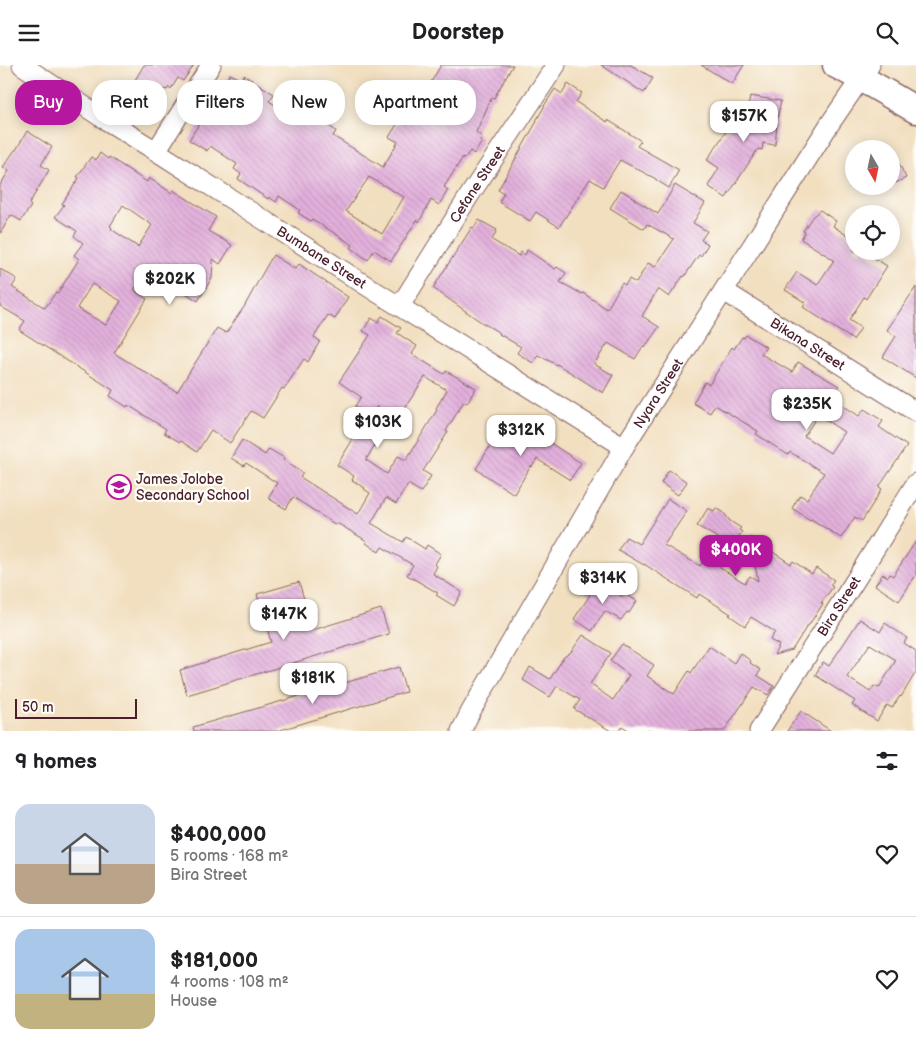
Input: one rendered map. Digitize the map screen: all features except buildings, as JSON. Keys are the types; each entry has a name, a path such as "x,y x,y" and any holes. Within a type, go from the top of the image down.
{"street":[{"name":"Bumbane Street","path":"22,65 101,117 624,447"},
{"path":"156,151 211,65"},
{"name":"Cefane Street","path":"400,306 469,196 556,65"},
{"path":"836,65 866,72 916,111"},
{"name":"Nyara Street","path":"461,731 624,447 829,125 866,72"},
{"name":"Bikana Street","path":"724,291 916,412"},
{"name":"Bira Street","path":"759,731 916,483"}],"place":[{"name":"James Jolobe Secondary School","path":"119,487"}]}
